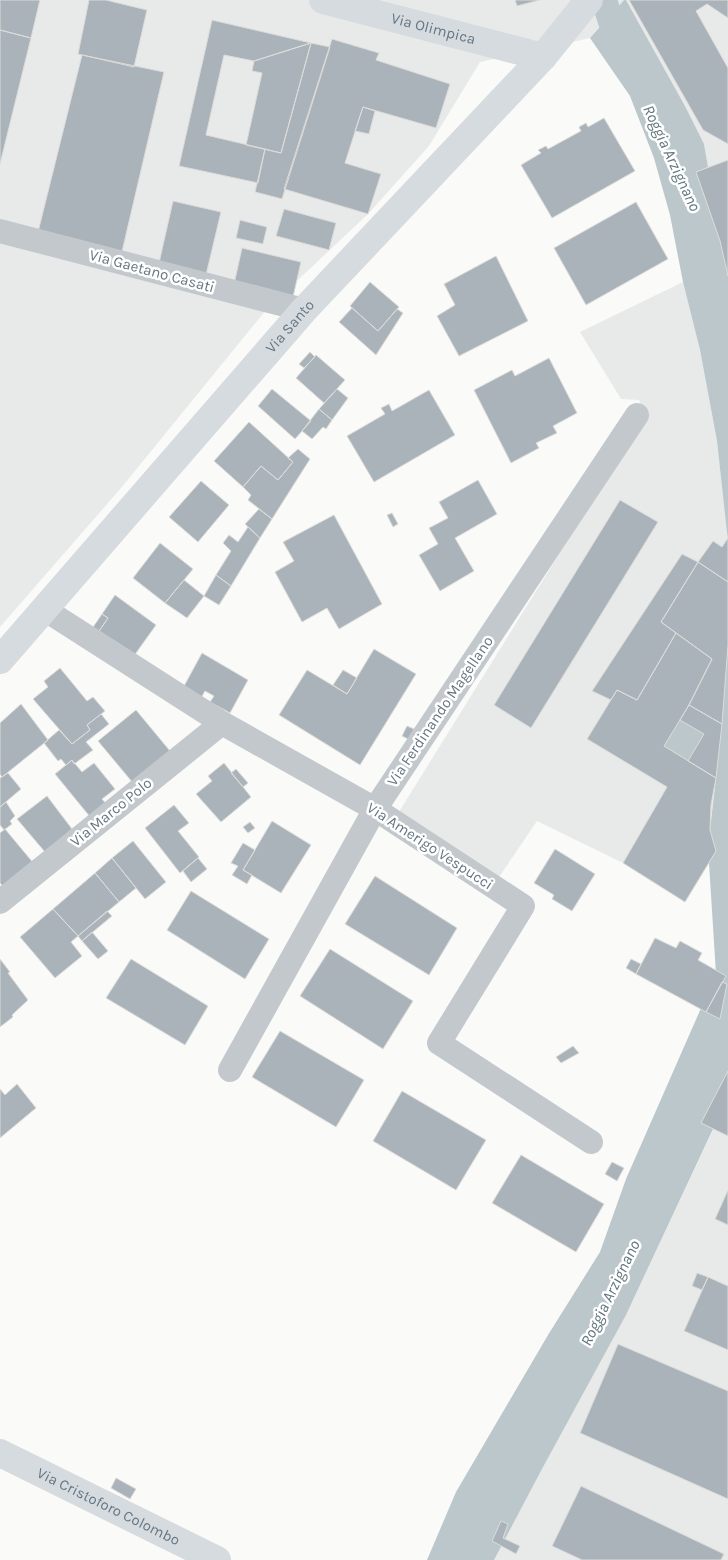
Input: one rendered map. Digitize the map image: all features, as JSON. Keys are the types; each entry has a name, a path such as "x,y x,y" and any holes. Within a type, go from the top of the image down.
{"street":[{"name":"Via Olimpica","path":"323,0 543,57"},
{"name":"Via Santo","path":"0,660 304,310 543,57 589,0"},
{"name":"Via Gaetano Casati","path":"0,231 304,310"},
{"name":"Via Ferdinando Magellano","path":"230,1070 375,809 637,415"},
{"name":"Via Amerigo Vespucci","path":"44,609 222,723 375,809 523,906 439,1043 591,1142"},
{"name":"Via Marco Polo","path":"0,902 222,723"},
{"name":"Via Cristoforo Colombo","path":"0,1452 216,1560"}],"shaded area":[{"path":"0,0 624,0 590,38 480,62 429,146 368,214 266,310 121,488 0,627"},
{"path":"626,0 728,0 728,275 720,241 696,172 708,167 704,144"},
{"path":"683,282 700,350 717,441 727,526 728,645 722,724 710,830 716,851 685,902 623,863 537,821 491,889 392,823 602,485 644,412 639,400 621,399 580,332"},
{"path":"728,1071 728,1560 494,1560 626,1315 713,1130 701,1123"}],"water":[{"path":"626,0 685,106 704,144 708,167 696,172 720,241 728,275 728,541 717,441 700,350 683,282 670,215 654,158 630,96 590,38"},
{"path":"728,645 728,1071 701,1123 713,1129 626,1315 494,1560 427,1560 456,1492 548,1335 600,1252 626,1179 716,974 709,863 716,851 710,830 716,778 664,746 689,705 722,724"}],"building":[{"path":"0,0 40,0 31,38 0,30"},
{"path":"89,0 106,0 147,10 134,67 78,54"},
{"path":"515,0 540,0 517,6"},
{"path":"629,0 728,0 728,18 707,4 696,11 728,68 728,144 703,130"},
{"path":"212,20 311,43 254,61 224,55 206,135 265,149 258,183 179,166"},
{"path":"0,30 31,38 0,164"},
{"path":"332,39 379,53 376,60 450,84 436,128 363,107 345,163 381,174 368,214 284,189"},
{"path":"311,43 281,153 246,145 262,73 252,71 254,61"},
{"path":"311,43 330,47 282,199 255,192 265,149 281,153"},
{"path":"82,55 164,72 121,256 37,236"},
{"path":"363,107 375,111 369,134 355,131"},
{"path":"604,118 635,171 552,218 521,165 541,153 538,150 546,146 548,149 581,131 579,127 586,123 588,127"},
{"path":"728,160 728,276 720,241 696,172"},
{"path":"173,201 221,212 206,275 159,263"},
{"path":"636,202 668,259 586,305 554,248"},
{"path":"284,209 336,223 329,250 276,236"},
{"path":"240,220 267,227 263,244 236,238"},
{"path":"242,248 301,262 293,297 234,284"},
{"path":"496,256 528,321 459,356 437,316 455,305 444,284"},
{"path":"370,282 399,307 378,331 350,306"},
{"path":"352,308 378,331 397,309 403,313 376,355 339,322"},
{"path":"310,352 315,357 304,368 299,364"},
{"path":"316,355 345,380 324,403 296,378"},
{"path":"549,358 577,413 553,426 557,433 536,443 539,448 511,463 474,390 512,370 515,376"},
{"path":"272,389 311,421 295,439 258,406"},
{"path":"337,389 348,398 332,420 319,409"},
{"path":"429,390 455,435 374,482 347,436 385,414 381,408 389,404 392,411"},
{"path":"319,409 332,420 326,429 323,427 312,439 302,431"},
{"path":"249,422 293,462 278,480 261,466 243,487 214,461"},
{"path":"298,449 310,459 272,519 248,500 251,495 243,487 261,466 278,480 293,462 288,458"},
{"path":"478,480 497,514 455,538 474,571 440,591 419,555 438,544 429,528 448,518 439,502"},
{"path":"201,481 229,505 198,542 169,517"},
{"path":"620,500 658,522 531,728 494,705"},
{"path":"259,509 272,519 260,538 245,524"},
{"path":"392,513 398,524 393,527 387,515"},
{"path":"334,515 382,604 339,629 327,608 302,622 275,572 294,561 283,542"},
{"path":"248,527 260,538 231,586 216,575 231,551 223,543 229,535 238,542"},
{"path":"728,538 728,582 698,562 713,541 722,547"},
{"path":"160,543 193,569 165,603 133,578"},
{"path":"682,554 698,562 661,622 676,633 637,700 617,690 611,700 592,691"},
{"path":"698,562 728,582 728,645 722,724 689,705 712,659 661,622"},
{"path":"216,575 231,586 219,605 204,596"},
{"path":"184,580 204,596 187,618 165,603"},
{"path":"115,595 156,625 131,660 95,637 108,618 102,614"},
{"path":"102,614 108,618 95,637 89,633"},
{"path":"676,633 712,659 689,705 664,746 716,778 711,805 710,830 716,851 685,902 623,863 667,787 587,739 617,690 637,700"},
{"path":"374,649 416,674 360,765 279,715 307,670 347,694"},
{"path":"202,653 248,680 230,713 210,702 214,696 205,691 201,698 183,688"},
{"path":"60,668 87,701 93,697 105,711 87,725 90,730 72,744 33,699 48,687 44,681"},
{"path":"343,670 357,678 347,694 333,685"},
{"path":"21,704 48,740 2,777 0,774 0,723"},
{"path":"689,705 722,724 716,778 688,761 704,734 680,720"},
{"path":"136,710 170,751 133,783 98,741"},
{"path":"101,714 109,724 86,742 93,750 74,764 72,760 66,765 61,759 58,761 44,743 59,730 72,744 90,730 87,725"},
{"path":"407,726 414,729 408,739 402,736"},
{"path":"72,760 82,772 94,763 115,789 102,799 107,805 91,818 55,774"},
{"path":"224,763 251,797 221,822 196,794 212,781 208,776"},
{"path":"236,769 248,783 243,787 231,773"},
{"path":"8,773 21,789 0,807 0,778"},
{"path":"47,796 72,829 45,852 17,819"},
{"path":"6,802 15,816 10,821 12,824 4,830 0,825 0,807"},
{"path":"174,805 189,823 178,831 199,857 180,873 145,828"},
{"path":"272,821 311,845 281,893 243,870"},
{"path":"250,822 255,828 248,833 243,827"},
{"path":"5,829 35,865 6,890 0,883 0,833"},
{"path":"133,841 166,882 145,899 112,858"},
{"path":"243,843 255,850 243,870 252,875 247,884 232,875 238,866 231,863"},
{"path":"555,849 595,874 572,911 552,899 554,895 534,883"},
{"path":"112,858 136,888 119,902 95,873"},
{"path":"198,858 207,869 191,882 183,871"},
{"path":"95,873 119,902 78,936 53,909"},
{"path":"375,876 457,928 429,975 345,924"},
{"path":"191,891 269,939 245,979 167,930"},
{"path":"53,909 78,936 71,942 82,956 55,978 20,937"},
{"path":"107,911 112,916 82,941 78,936"},
{"path":"92,932 108,951 98,959 82,941"},
{"path":"655,938 676,948 680,941 702,953 698,960 726,976 706,1012 636,974"},
{"path":"330,949 413,1001 383,1049 300,996"},
{"path":"0,959 28,1000 12,1015 13,1017 0,1027"},
{"path":"131,959 208,1006 185,1045 106,998"},
{"path":"631,959 641,964 636,974 626,968"},
{"path":"722,982 727,984 720,1019 706,1012"},
{"path":"280,1031 364,1080 336,1127 252,1077"},
{"path":"573,1046 579,1053 561,1063 556,1057"},
{"path":"728,1071 728,1136 701,1123"},
{"path":"17,1084 36,1108 0,1138 0,1089 5,1095"},
{"path":"402,1091 486,1140 456,1190 373,1141"},
{"path":"521,1155 604,1204 576,1252 492,1203"},
{"path":"612,1162 624,1168 617,1181 605,1174"},
{"path":"728,1190 728,1225 715,1219"},
{"path":"697,1273 708,1277 702,1290 692,1286"},
{"path":"708,1277 728,1286 728,1350 684,1331"},
{"path":"618,1344 728,1391 728,1499 580,1433"},
{"path":"116,1478 136,1489 130,1499 111,1488"},
{"path":"581,1486 724,1554 721,1560 582,1560 552,1546"},
{"path":"501,1521 508,1524 503,1538 520,1546 516,1554 492,1541"}],"waterway":[{"name":"Roggia Arzignano","path":"604,0 620,49"}]}
